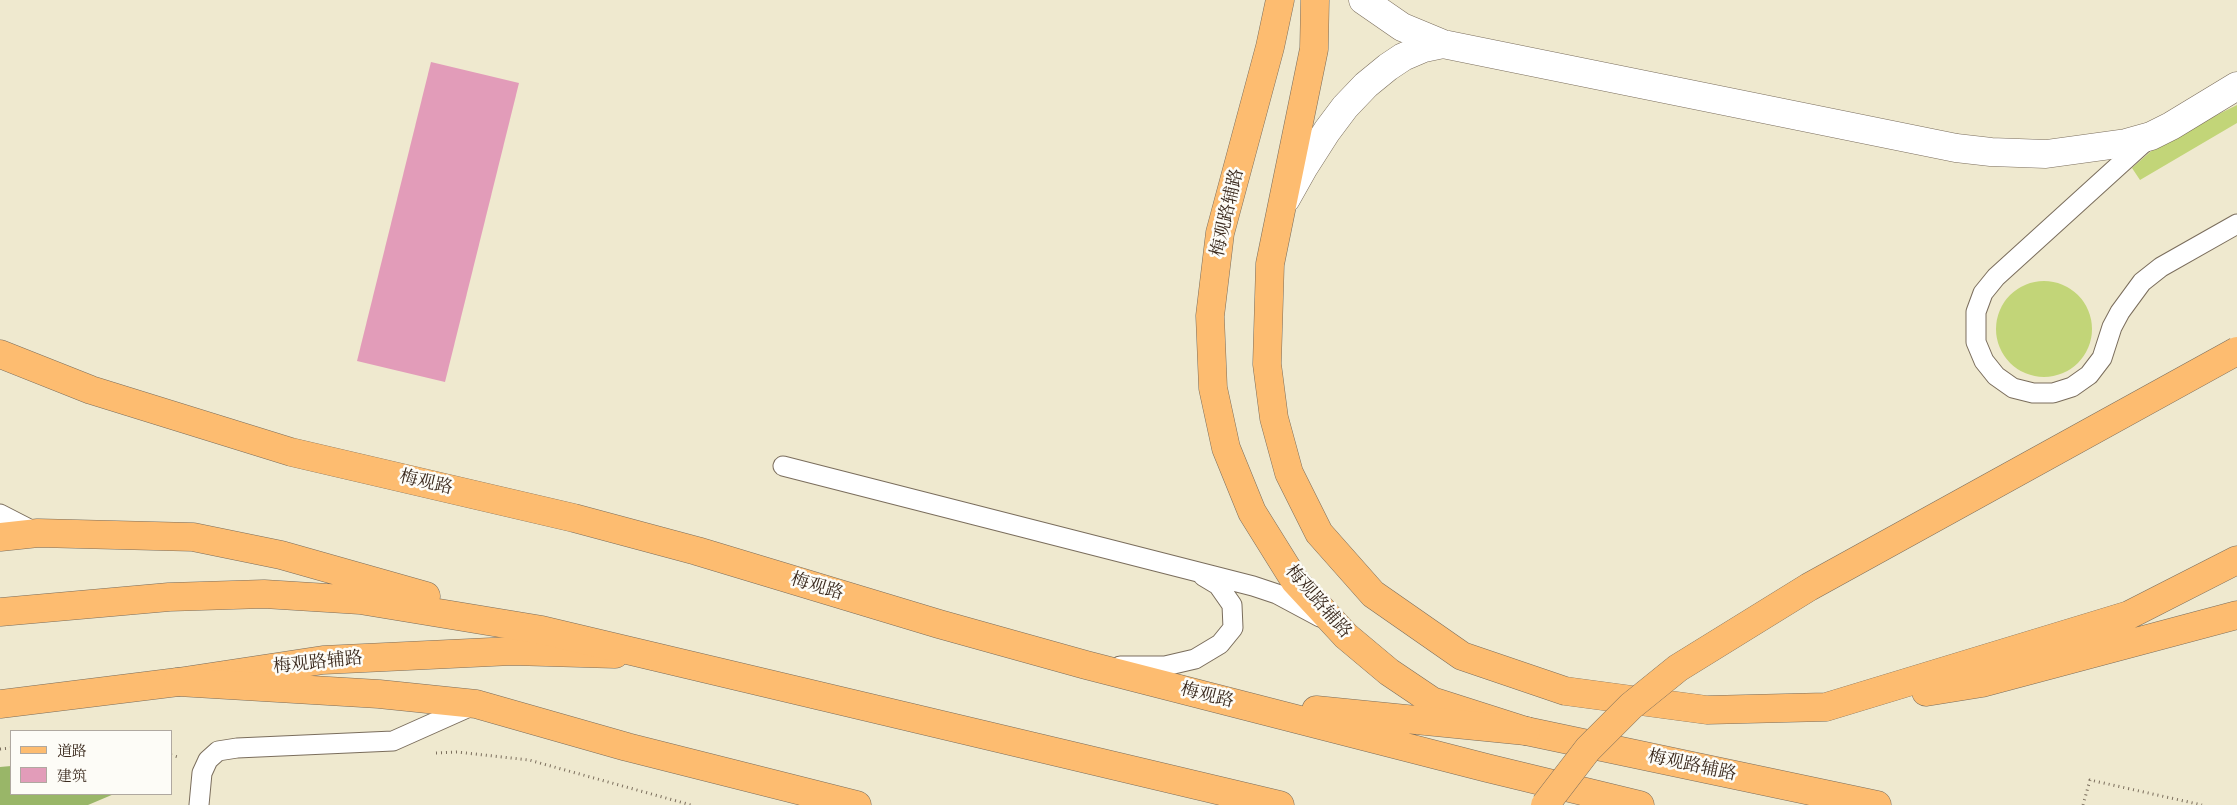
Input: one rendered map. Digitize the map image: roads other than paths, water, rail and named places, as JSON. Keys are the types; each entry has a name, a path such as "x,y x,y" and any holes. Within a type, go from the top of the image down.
{"main road":[{"name":"梅观路辅路","path":"1280,0 1270,47 1220,233 1210,316 1213,388 1226,448 1252,512 1295,581 1346,636 1389,672 1432,701 1526,731 1877,805"},
{"path":"1316,0 1314,49 1270,264 1267,364 1274,418 1289,473 1319,533 1372,594 1462,656 1565,691 1707,710 1826,707 1982,683 2237,614"},
{"path":"1545,805 1588,749 1631,706 1678,668 1809,587 2237,351"},
{"name":"梅观路","path":"5,359 91,390 291,452 584,520 697,551 939,624 1086,665 1487,768 1640,805"},
{"path":"0,537 38,533 193,537 281,555 542,630 1280,805"},
{"path":"1826,707 2129,615 2237,560"},
{"path":"0,612 169,597 264,594 360,600 542,630"},
{"name":"梅观路辅路","path":"0,704 178,682 323,660 512,650 638,654"},
{"path":"178,682 379,694 476,704 626,747 790,786 857,805"},
{"path":"1230,702 1526,731"},
{"path":"626,747 796,805"}],"street":[{"path":"1363,0 1402,28 1443,44 1956,148 2046,154 2126,143 2151,136 2237,86"},
{"path":"1281,209 1304,167 1327,131 1366,85 1403,57 1424,48 1443,44"}],"lane":[{"path":"2151,136 1996,276 1983,293 1976,312 1976,342 1984,361 1996,376 2013,388 2032,394 2053,393 2077,384 2089,375 2102,358 2112,327 2120,312 2142,282 2161,267 2237,224"},
{"path":"783,466 1277,594 1322,618 1346,636"},
{"path":"0,514 38,533"},
{"path":"0,530 38,533"},
{"path":"1086,665 1165,666 1195,659 1220,644 1232,628 1232,605 1218,586 1196,572"},
{"path":"199,805 202,774 208,760 218,751 237,748 393,741 476,704"}]}
